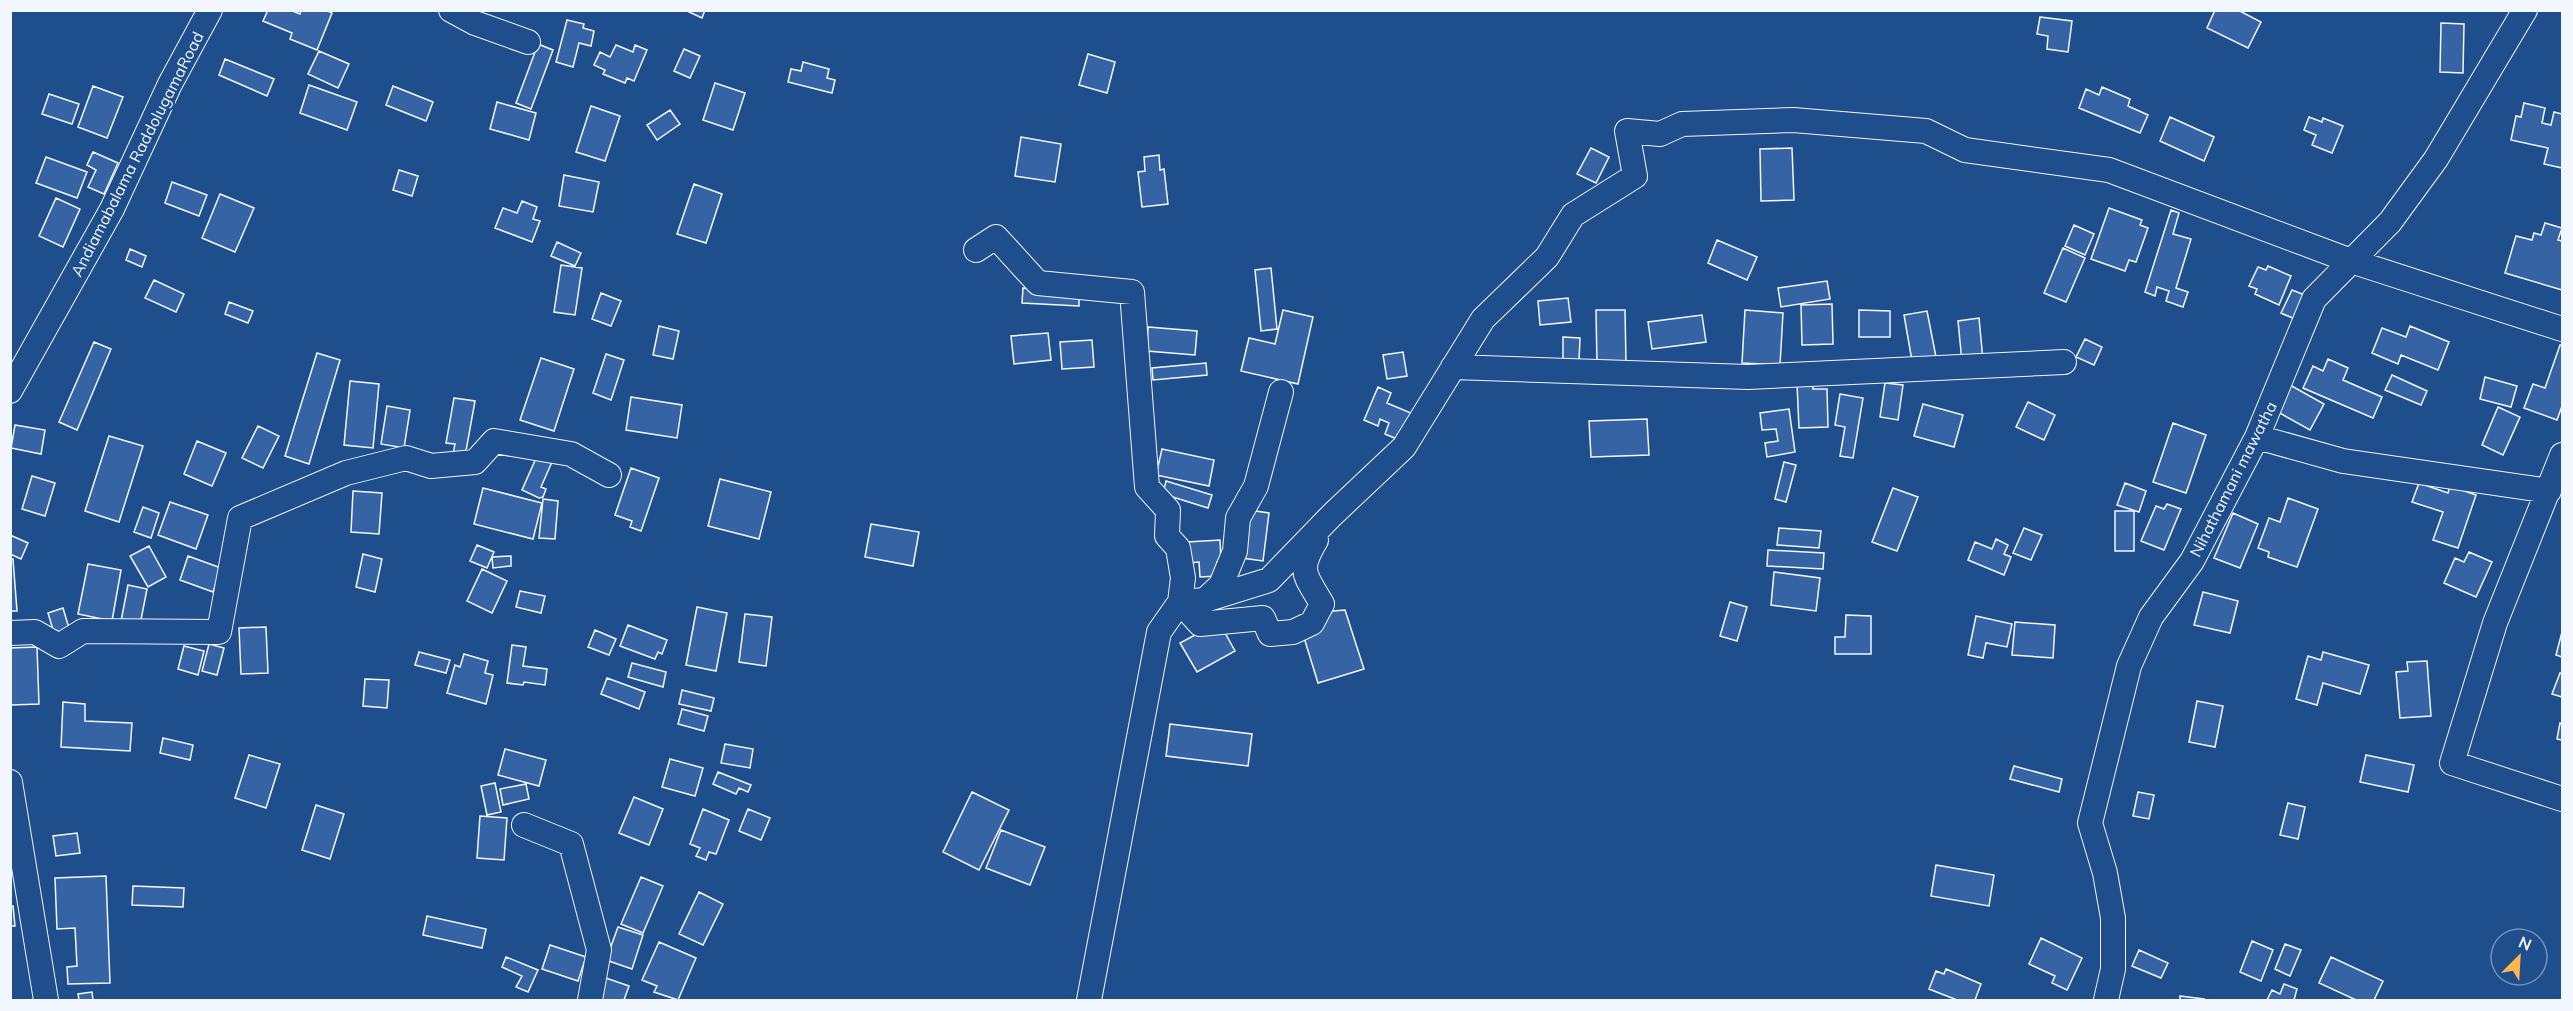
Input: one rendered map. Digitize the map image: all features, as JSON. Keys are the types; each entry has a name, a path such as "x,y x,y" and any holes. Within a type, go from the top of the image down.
{"street":[{"name":"Andiamabalama RaddolugamaRoad","path":"10,391 112,209 170,84 210,10"},
{"path":"452,10 475,23 528,42"},
{"name":"Nihathamani mawatha","path":"2106,1000 2113,969 2112,918 2105,873 2090,823 2129,666 2151,617 2192,561 2257,437 2314,299 2390,222 2436,159 2525,10"},
{"path":"1180,602 1205,600 1269,580 1332,515 1404,447 1483,319 1547,257 1573,214 1635,176 1627,131 1660,134 1683,124 1793,120 1926,131 1965,150 2109,170 2351,261 2562,329"},
{"path":"976,250 996,237 1038,283 1132,292 1147,487 1168,510 1167,536 1178,548 1183,578 1180,602 1159,632 1089,1000"},
{"path":"1453,367 1748,377 2064,362"},
{"path":"1205,600 1221,585 1235,551 1238,518 1256,486 1281,392"},
{"path":"2257,437 2343,461 2549,491"},
{"path":"10,633 35,632 59,646 83,631 219,632 240,519 356,471 406,458 431,466 475,462 494,441 571,454 609,475"},
{"path":"2562,454 2495,623 2452,764 2562,799"},
{"path":"1180,602 1200,624 1263,618 1270,633 1293,632 1312,623 1322,604 1304,570 1305,558 1332,515"},
{"path":"10,782 46,1000"},
{"path":"524,825 571,844 599,950 590,1000"}],"building":[{"path":"268,10 290,10 300,14 301,10 326,10 332,13 317,50 290,39 292,33 263,21"},
{"path":"685,10 705,10 702,18"},
{"path":"2215,10 2238,10 2261,22 2248,48 2207,28"},
{"path":"2040,17 2072,21 2068,52 2047,49 2048,36 2037,34"},
{"path":"567,20 584,24 583,28 594,31 591,46 579,43 573,67 556,62"},
{"path":"2441,23 2464,24 2463,73 2440,72"},
{"path":"538,44 553,50 531,109 516,103"},
{"path":"616,45 633,52 635,45 647,50 634,81 627,78 625,83 603,74 605,70 594,65 600,52 610,57"},
{"path":"684,49 700,56 690,78 674,71"},
{"path":"319,51 349,64 338,88 308,74"},
{"path":"1088,54 1115,62 1107,93 1079,85"},
{"path":"225,59 274,79 267,96 219,75"},
{"path":"803,62 829,69 827,78 835,80 832,93 788,82 791,69 801,71"},
{"path":"715,83 745,93 733,130 703,120"},
{"path":"309,85 357,102 347,130 300,113"},
{"path":"93,86 123,97 107,138 78,127"},
{"path":"393,86 433,102 426,121 386,105"},
{"path":"2102,87 2130,99 2128,106 2148,115 2140,133 2079,108 2086,89 2099,95"},
{"path":"49,94 79,104 72,124 42,114"},
{"path":"497,102 536,113 529,140 490,129"},
{"path":"2524,103 2545,108 2542,123 2551,125 2554,112 2562,114 2562,168 2544,164 2548,148 2511,140 2516,116 2521,117"},
{"path":"591,106 620,116 605,161 576,152"},
{"path":"670,110 680,124 657,140 647,125"},
{"path":"2170,117 2214,137 2204,161 2160,141"},
{"path":"2309,117 2322,122 2323,118 2343,126 2332,153 2312,145 2316,135 2304,130"},
{"path":"1021,137 1061,144 1055,182 1015,176"},
{"path":"1591,148 1609,157 1596,183 1577,174"},
{"path":"1792,148 1794,200 1761,201 1760,149"},
{"path":"93,152 118,163 104,194 88,187 96,170 87,165"},
{"path":"1159,155 1160,170 1164,169 1168,204 1142,207 1138,172 1145,171 1144,157"},
{"path":"46,157 87,172 77,198 36,183"},
{"path":"399,170 418,176 412,196 393,190"},
{"path":"564,175 599,182 593,212 559,206"},
{"path":"172,182 207,195 199,216 165,203"},
{"path":"694,184 722,194 706,243 677,234"},
{"path":"220,194 254,208 235,252 202,238"},
{"path":"56,198 80,209 63,247 39,236"},
{"path":"522,201 537,207 533,219 540,221 532,242 495,228 503,208 517,213"},
{"path":"2109,208 2142,220 2140,225 2148,228 2136,262 2129,260 2125,271 2091,259"},
{"path":"2171,210 2179,213 2173,234 2191,239 2176,288 2188,292 2183,307 2166,301 2169,291 2157,287 2155,296 2145,292"},
{"path":"2545,223 2562,228 2558,240 2562,241 2562,290 2505,273 2516,236 2532,240 2534,233 2541,235"},
{"path":"2074,225 2094,234 2085,255 2065,246"},
{"path":"1717,240 1757,257 1747,280 1708,263"},
{"path":"557,242 581,253 575,266 551,256"},
{"path":"2063,248 2085,258 2066,302 2044,293"},
{"path":"130,249 146,256 142,267 126,260"},
{"path":"561,265 582,268 575,315 554,312"},
{"path":"2268,266 2291,276 2279,305 2255,294 2257,289 2249,286 2258,267 2266,270"},
{"path":"1271,268 1277,329 1261,331 1255,270"},
{"path":"154,280 184,294 176,312 145,298"},
{"path":"1827,281 1830,299 1781,307 1778,288"},
{"path":"1023,288 1079,291 1079,306 1022,303"},
{"path":"2292,290 2307,296 2297,320 2281,313"},
{"path":"601,293 621,301 611,326 592,319"},
{"path":"1568,298 1571,322 1540,325 1538,301"},
{"path":"229,302 253,311 248,323 225,314"},
{"path":"1832,304 1833,344 1802,345 1801,305"},
{"path":"1283,310 1313,317 1298,384 1241,371 1249,338 1275,344"},
{"path":"1596,310 1625,310 1626,363 1597,364"},
{"path":"1745,310 1783,313 1780,365 1742,363"},
{"path":"1859,310 1890,311 1890,337 1859,337"},
{"path":"1927,311 1936,357 1912,361 1904,315"},
{"path":"1702,315 1706,342 1652,349 1648,322"},
{"path":"1979,318 1983,360 1962,362 1958,321"},
{"path":"659,326 679,331 673,359 653,355"},
{"path":"2410,326 2449,342 2438,370 2401,355 2398,364 2372,353 2382,328 2406,337"},
{"path":"1148,327 1197,331 1195,355 1147,351"},
{"path":"1048,333 1051,360 1014,364 1011,336"},
{"path":"1563,337 1580,338 1579,361 1563,360"},
{"path":"2085,339 2102,347 2094,365 2076,357"},
{"path":"1092,340 1094,367 1062,369 1060,342"},
{"path":"94,342 111,349 77,430 59,422"},
{"path":"2560,345 2562,346 2562,406 2557,420 2524,408 2533,384 2545,388"},
{"path":"1403,352 1407,376 1387,379 1383,355"},
{"path":"317,353 340,360 309,464 285,456"},
{"path":"606,354 624,360 611,400 593,393"},
{"path":"541,358 574,369 554,431 520,420"},
{"path":"2328,359 2348,368 2343,380 2382,397 2373,418 2303,388 2313,366 2323,371"},
{"path":"1206,363 1207,375 1153,380 1152,368"},
{"path":"2392,375 2427,391 2421,405 2385,390"},
{"path":"2485,377 2517,386 2511,407 2480,399"},
{"path":"350,381 379,384 373,448 344,445"},
{"path":"1812,383 1813,389 1827,389 1828,427 1799,428 1797,384"},
{"path":"1885,383 1903,385 1898,420 1880,417"},
{"path":"2290,385 2324,404 2310,430 2276,411"},
{"path":"1378,387 1391,393 1387,403 1411,413 1397,439 1385,434 1389,423 1380,419 1378,426 1364,420"},
{"path":"1840,394 1863,398 1853,458 1840,456 1845,427 1835,425"},
{"path":"631,397 682,405 677,438 626,430"},
{"path":"454,398 475,401 464,462 452,459 455,444 446,443"},
{"path":"2028,402 2055,415 2044,440 2016,427"},
{"path":"1923,404 1963,415 1954,447 1914,436"},
{"path":"387,406 410,410 404,448 381,444"},
{"path":"2498,407 2520,417 2503,455 2482,445"},
{"path":"1789,409 1795,452 1767,457 1765,443 1778,441 1776,429 1762,430 1760,413"},
{"path":"1647,419 1649,455 1591,457 1589,421"},
{"path":"2173,423 2206,435 2186,493 2153,482"},
{"path":"15,425 45,430 41,454 11,448"},
{"path":"258,426 279,436 263,468 242,458"},
{"path":"109,436 143,446 119,522 85,511"},
{"path":"197,441 226,453 212,486 184,474"},
{"path":"1162,449 1214,460 1209,486 1156,475"},
{"path":"537,456 552,462 541,487 546,489 543,497 539,498 522,490"},
{"path":"1784,462 1796,465 1786,502 1775,499"},
{"path":"631,468 659,478 641,531 630,527 632,521 615,515"},
{"path":"32,476 55,483 45,516 22,509"},
{"path":"720,479 771,492 759,539 708,526"},
{"path":"1166,481 1212,495 1208,508 1163,494"},
{"path":"2125,483 2146,491 2139,512 2117,505"},
{"path":"2419,483 2448,493 2450,486 2476,495 2458,548 2433,540 2443,512 2412,502"},
{"path":"483,488 542,503 533,539 474,524"},
{"path":"1893,488 1918,497 1897,551 1872,542"},
{"path":"353,491 382,493 379,534 351,532"},
{"path":"2288,498 2318,509 2297,567 2268,557 2269,552 2258,548 2269,518 2280,522"},
{"path":"543,499 558,501 555,539 539,538"},
{"path":"170,502 208,515 196,549 158,535"},
{"path":"2167,504 2181,509 2164,550 2141,541 2156,506 2164,509"},
{"path":"143,507 159,513 151,538 134,532"},
{"path":"1248,510 1269,513 1263,561 1242,558"},
{"path":"2115,511 2134,511 2134,551 2115,551"},
{"path":"2233,513 2258,524 2240,568 2214,558"},
{"path":"871,524 919,532 913,566 865,557"},
{"path":"1779,528 1821,531 1819,548 1777,545"},
{"path":"2024,528 2042,535 2031,560 2013,553"},
{"path":"10,535 28,543 21,559 10,554"},
{"path":"1996,539 2008,545 2004,554 2011,557 2004,575 1968,560 1975,542 1992,549"},
{"path":"1220,540 1221,562 1217,562 1218,576 1200,577 1199,562 1188,563 1187,542"},
{"path":"477,545 494,552 487,568 470,561"},
{"path":"149,546 166,577 148,587 130,556"},
{"path":"1768,550 1824,553 1823,569 1767,566"},
{"path":"2469,552 2492,562 2476,597 2444,583 2455,558 2464,562"},
{"path":"363,554 382,559 375,592 356,587"},
{"path":"188,556 221,568 213,592 180,580"},
{"path":"511,556 511,566 493,568 492,557"},
{"path":"10,559 13,559 17,611 10,611"},
{"path":"88,564 121,570 112,621 78,614"},
{"path":"482,569 507,581 492,613 467,601"},
{"path":"1774,572 1820,578 1816,611 1771,605"},
{"path":"128,585 147,589 140,625 121,621"},
{"path":"520,591 545,596 541,613 516,607"},
{"path":"2203,592 2238,601 2230,633 2194,625"},
{"path":"1730,602 1747,607 1737,641 1720,636"},
{"path":"697,607 727,613 716,671 686,665"},
{"path":"63,608 71,635 56,640 48,613"},
{"path":"1345,610 1364,669 1318,683 1302,631 1333,611"},
{"path":"745,614 772,617 766,666 739,662"},
{"path":"1846,615 1871,616 1871,654 1835,654 1835,637 1845,637"},
{"path":"1976,616 2012,624 2007,647 1986,643 1983,658 1968,655"},
{"path":"1219,622 1235,651 1197,672 1180,643"},
{"path":"2015,622 2055,625 2053,658 2012,655"},
{"path":"628,625 667,640 662,654 658,652 655,659 620,646"},
{"path":"266,627 268,673 241,674 239,628"},
{"path":"595,630 616,639 609,655 588,647"},
{"path":"2562,632 2562,657 2556,655"},
{"path":"209,644 224,648 217,675 202,671"},
{"path":"512,645 526,647 523,666 547,669 545,685 524,682 523,685 507,683"},
{"path":"184,646 204,651 198,675 178,669"},
{"path":"37,647 39,704 11,705 10,648"},
{"path":"419,652 450,660 446,673 415,665"},
{"path":"2323,652 2369,665 2360,694 2323,683 2317,705 2296,699 2308,656 2321,660"},
{"path":"464,654 488,661 485,673 493,675 486,704 447,693 455,665 460,667"},
{"path":"2427,661 2431,716 2400,718 2396,672 2408,671 2407,662"},
{"path":"632,663 666,672 663,687 628,677"},
{"path":"2560,673 2562,674 2562,697 2552,694"},
{"path":"607,678 645,692 639,709 601,694"},
{"path":"365,679 389,680 387,708 363,706"},
{"path":"682,690 714,698 711,711 679,704"},
{"path":"2197,701 2223,706 2215,747 2189,742"},
{"path":"63,702 85,704 85,721 132,723 130,751 61,747"},
{"path":"682,709 708,716 704,731 678,724"},
{"path":"2560,723 2562,724 2562,740 2557,739"},
{"path":"1170,724 1252,734 1248,766 1166,756"},
{"path":"163,738 193,745 190,760 160,753"},
{"path":"725,744 753,749 750,768 721,763"},
{"path":"505,749 546,760 539,786 498,775"},
{"path":"249,755 280,764 266,808 235,798"},
{"path":"2366,755 2414,765 2408,792 2360,782"},
{"path":"670,759 703,768 695,796 662,787"},
{"path":"2014,766 2062,779 2059,792 2010,779"},
{"path":"718,772 751,785 748,792 739,788 736,794 713,784"},
{"path":"495,783 501,812 487,815 481,786"},
{"path":"526,784 529,799 503,805 500,789"},
{"path":"972,792 1009,810 979,870 943,852"},
{"path":"2138,792 2154,795 2149,819 2133,816"},
{"path":"634,797 663,809 649,845 619,833"},
{"path":"2288,803 2305,807 2298,839 2280,835"},
{"path":"316,805 344,814 330,859 302,850"},
{"path":"703,809 729,820 716,854 709,852 706,860 696,856 700,848 690,844"},
{"path":"748,809 770,818 761,840 739,831"},
{"path":"480,816 507,818 504,860 477,858"},
{"path":"1001,830 1045,847 1030,885 986,868"},
{"path":"77,833 80,853 56,856 53,836"},
{"path":"1936,865 1994,875 1989,906 1931,896"},
{"path":"106,876 110,983 68,984 67,967 77,966 75,928 57,929 55,878"},
{"path":"641,877 663,886 643,933 621,924"},
{"path":"133,886 184,888 183,907 132,905"},
{"path":"699,892 723,904 703,945 679,934"},
{"path":"10,906 13,906 15,926 10,926"},
{"path":"427,916 486,929 482,948 423,935"},
{"path":"618,927 643,935 632,969 606,960"},
{"path":"2041,938 2082,958 2067,990 2052,983 2055,976 2029,964"},
{"path":"2252,941 2273,950 2261,981 2240,972"},
{"path":"659,942 696,958 678,1000 654,992 657,986 642,980"},
{"path":"2285,944 2301,950 2290,976 2275,969"},
{"path":"550,945 586,957 578,981 542,969"},
{"path":"2139,950 2168,963 2161,978 2132,966"},
{"path":"506,957 538,970 528,992 516,987 522,976 502,967"},
{"path":"2331,957 2383,981 2374,1000 2356,1000 2319,983"},
{"path":"1946,969 1981,984 1975,1000 1957,1000 1929,989 1936,971 1944,974"},
{"path":"603,977 629,986 624,1000 595,1000"},
{"path":"2284,984 2297,989 2294,1000 2267,1000 2272,990 2280,994"},
{"path":"92,992 93,1000 79,1000 78,994"},
{"path":"2180,996 2204,999 2204,1000 2180,1000"}]}
